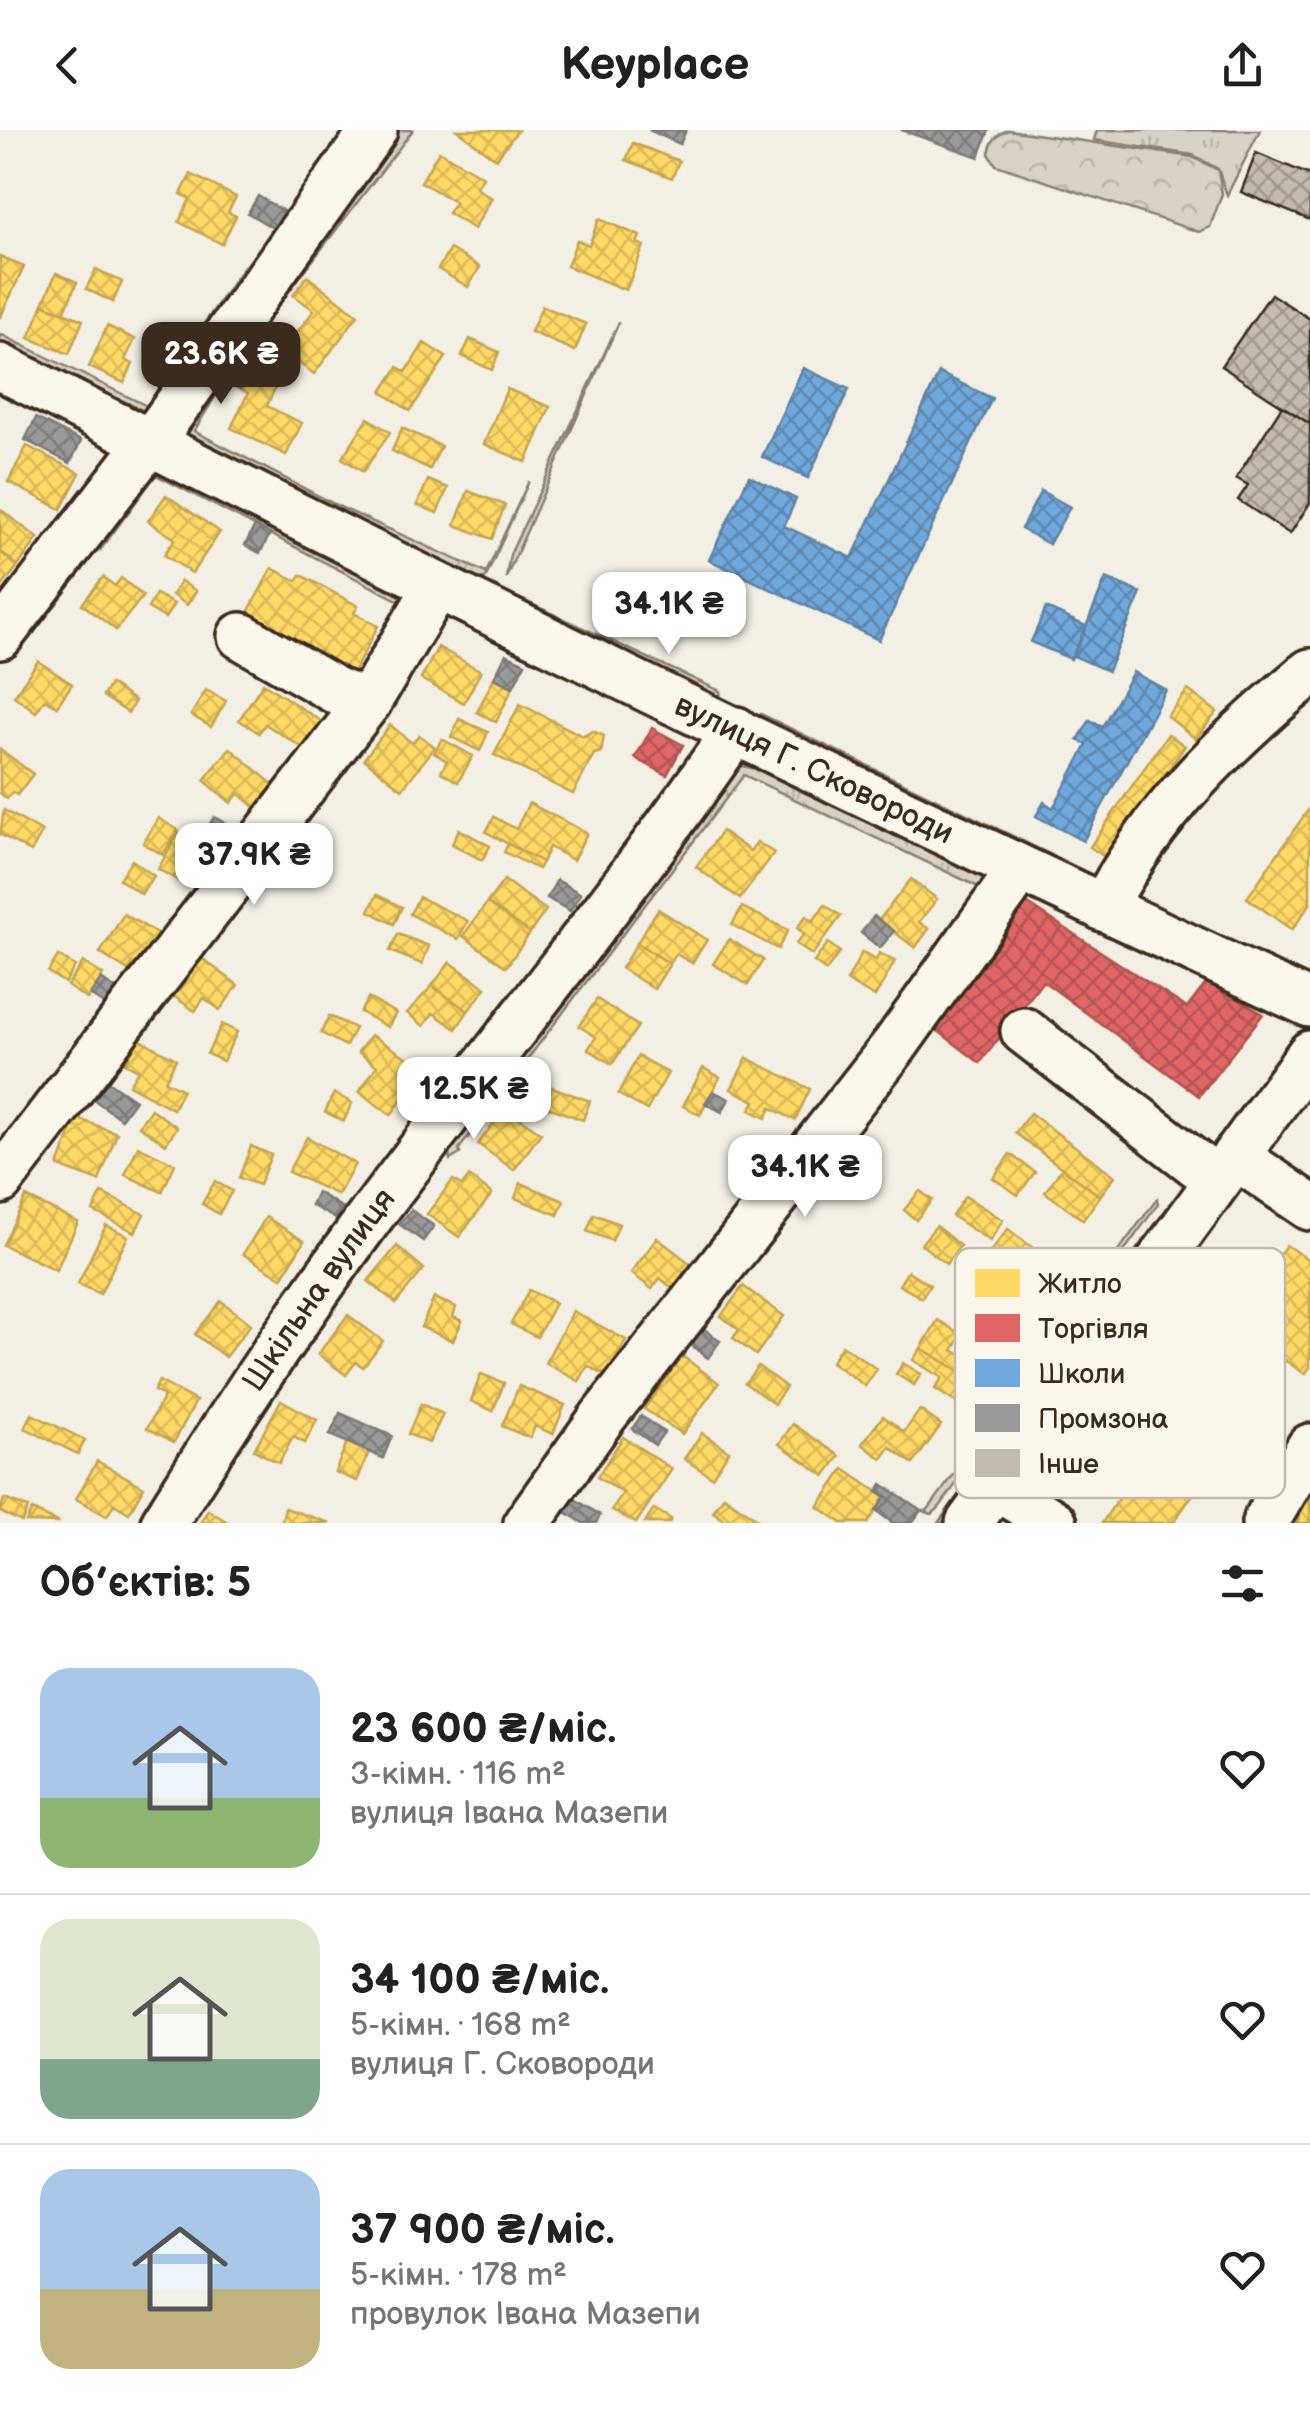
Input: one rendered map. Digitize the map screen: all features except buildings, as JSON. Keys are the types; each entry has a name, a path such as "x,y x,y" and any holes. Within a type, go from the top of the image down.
{"street":[{"path":"0,636 149,443 374,130"},
{"name":"вулиця Г. Сковороди","path":"0,368 436,588 1020,870 1310,1004"},
{"path":"0,1182 368,702 436,588"},
{"path":"241,636 338,692 368,702"},
{"path":"1103,908 1164,813 1211,757 1310,672"},
{"name":"Шкільна вулиця","path":"164,1523 271,1356 366,1223 585,940 736,730"},
{"path":"527,1523 602,1418 894,1045 1020,870"},
{"path":"1024,1031 1226,1168 1310,1207"},
{"path":"1168,1248 1310,1054"},
{"path":"1285,1490 1310,1447"},
{"path":"968,1523 986,1498"},
{"path":"1014,1498 1054,1523"},
{"path":"1266,1523 1280,1498"}],"green space":[{"path":"390,130 413,130 246,347 194,431 342,508 486,573 529,481 485,579 466,576 188,437 189,424"},
{"path":"1008,130 1192,157 1218,170 1222,194 1210,227 1199,232 996,165 989,154 991,145"},
{"path":"1097,130 1260,130 1227,195 1218,169 1193,155 1094,140"},
{"path":"274,229 278,230 255,262"},
{"path":"253,265 146,412 0,342 0,334 147,406 244,266"},
{"path":"619,322 506,578 510,555"},
{"path":"151,471 186,482 409,601 411,607 156,475 101,549 101,541"},
{"path":"501,590 720,691 721,700 498,593"},
{"path":"761,714 1095,876 1096,883 758,718"},
{"path":"743,766 764,771 991,882 991,893 744,775 459,1149 460,1154 450,1160 447,1141 651,890 734,770"},
{"path":"1157,1199 1158,1204 1126,1248 1121,1248"},
{"path":"1166,1209 1168,1214 1141,1248 1137,1248"},
{"path":"955,1473 955,1485 939,1508 932,1514 921,1510 927,1511"},
{"path":"956,1498 962,1498 945,1523 938,1523"}]}
